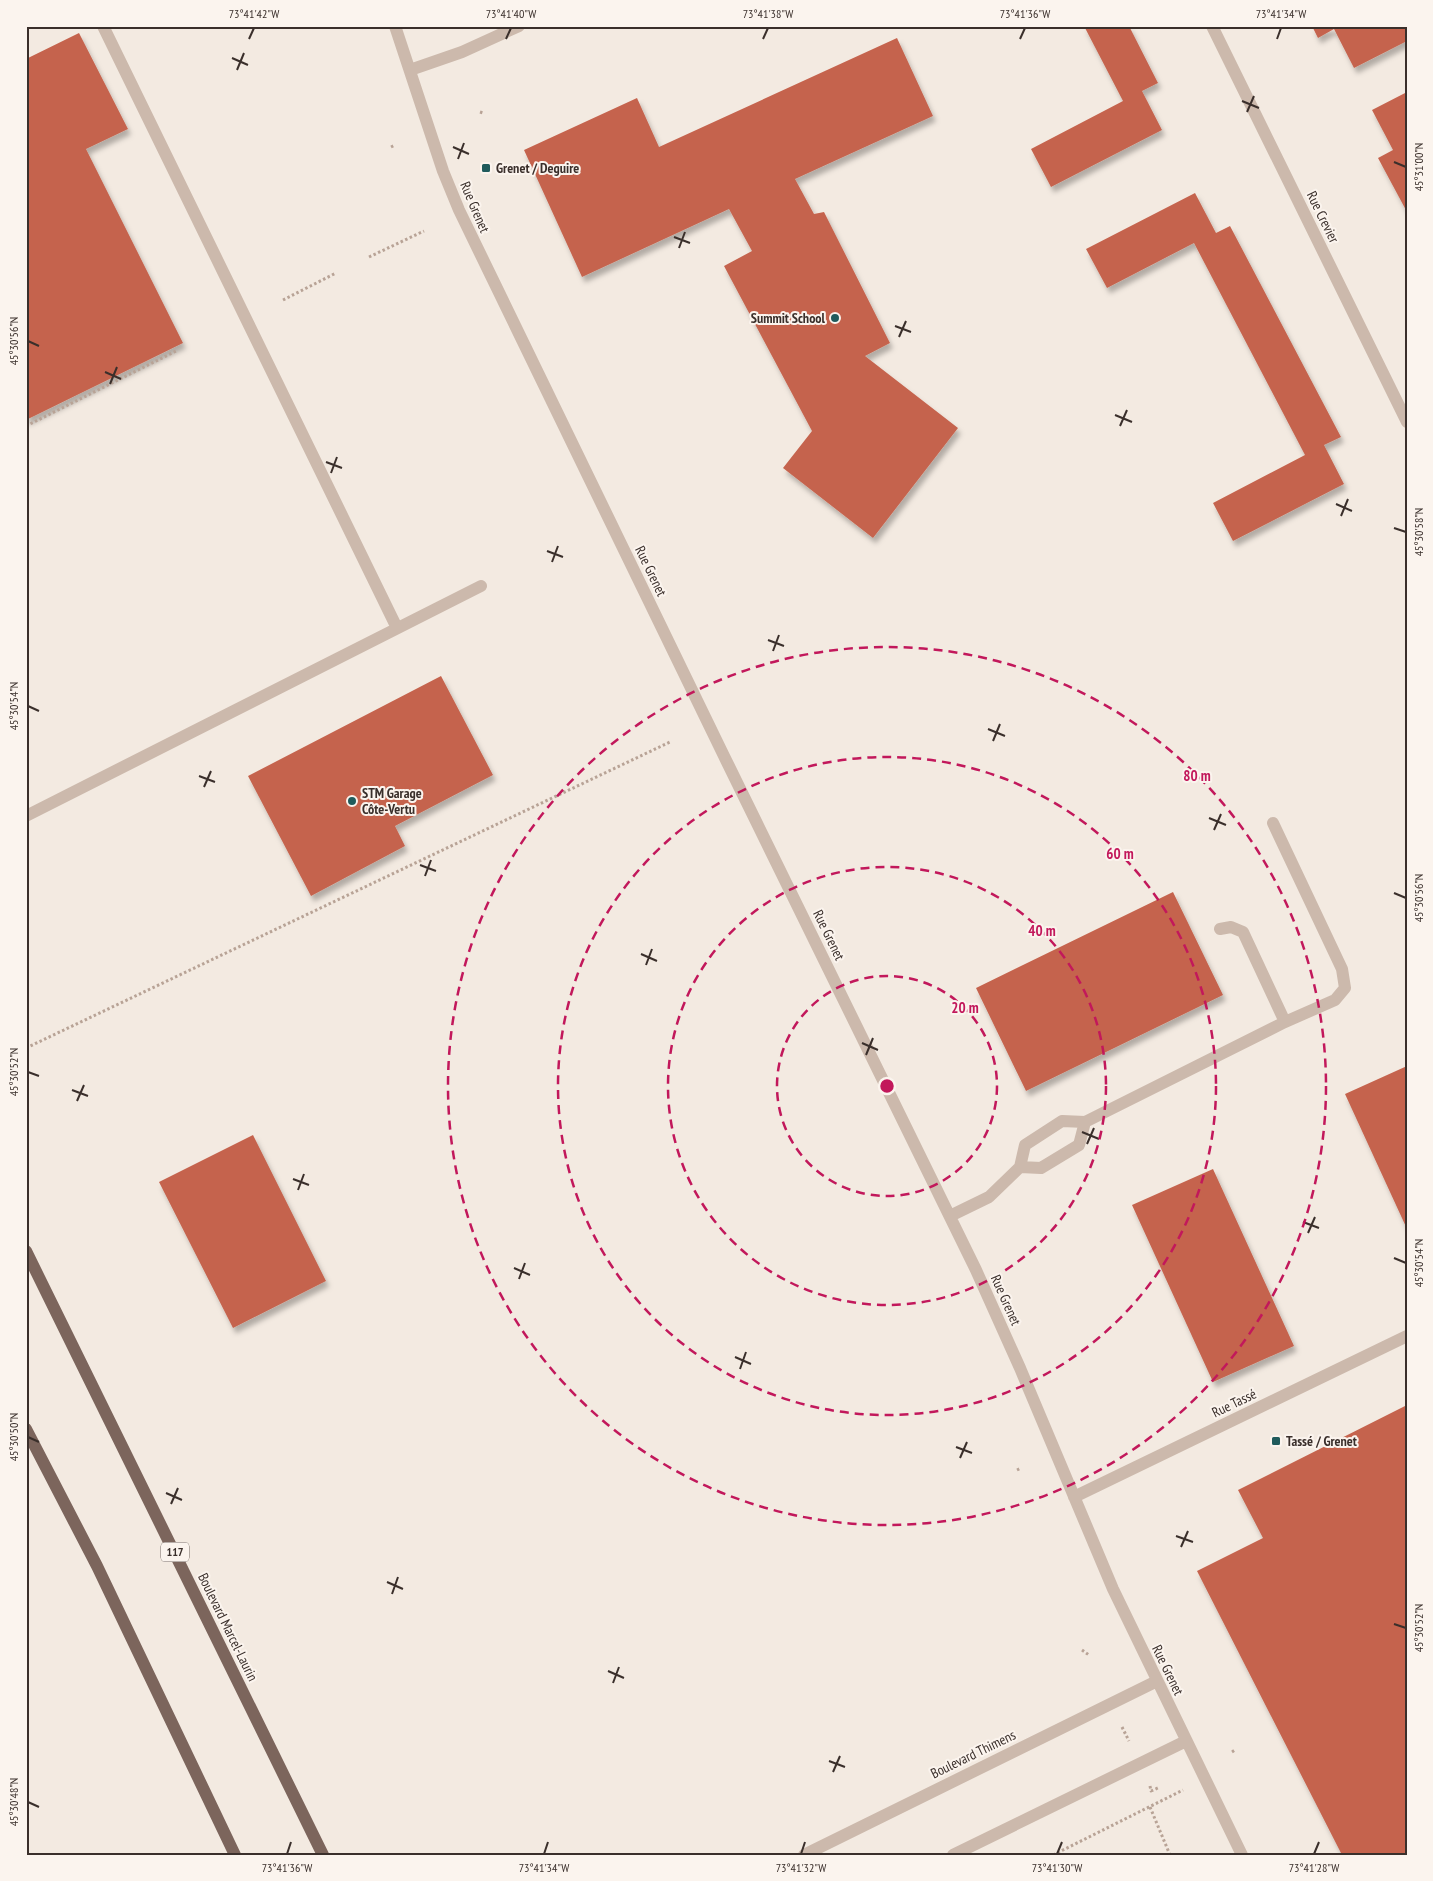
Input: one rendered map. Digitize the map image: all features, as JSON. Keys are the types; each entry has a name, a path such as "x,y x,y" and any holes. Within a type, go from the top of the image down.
{"main road":[{"name":"Boulevard Marcel-Laurin","path":"26,1251 323,1855"},
{"path":"26,1429 97,1566 235,1855"},
{"path":"215,1814 226,1855"}],"street":[{"path":"102,26 397,628"},
{"name":"Rue Grenet","path":"396,26 444,171 470,234 950,1216 996,1313 1113,1589 1242,1855"},
{"path":"410,70 462,52 520,26"},
{"name":"Rue Crevier","path":"1212,26 1407,422"},
{"path":"26,816 481,586"},
{"path":"950,1216 989,1197 1020,1167 1025,1145 1062,1121 1085,1122 1285,1022 1335,1000 1345,988 1342,969 1273,823"},
{"path":"1220,930 1231,927 1243,932 1285,1022"},
{"path":"1020,1167 1041,1168 1080,1145 1085,1122"},
{"name":"Rue Tassé","path":"1074,1497 1407,1336"},
{"name":"Boulevard Thimens","path":"804,1855 1157,1681"},
{"path":"953,1855 1186,1741"}],"path":[{"path":"369,257 424,231"},
{"path":"283,300 336,273"},
{"path":"26,426 178,350"},
{"path":"26,1048 670,742"},
{"path":"1082,1650 1089,1655"},
{"path":"1122,1727 1130,1742"},
{"path":"1053,1855 1206,1778"},
{"path":"1151,1791 1160,1787"},
{"path":"1150,1807 1170,1855"}],"building":[{"path":"1084,26 1129,26 1158,83 1142,91 1162,130 1051,187 1031,149 1123,101"},
{"path":"1312,26 1407,26 1407,41 1354,68 1334,29 1318,38"},
{"path":"79,33 128,129 86,149 183,343 26,420 26,59"},
{"path":"897,38 933,116 795,179 814,214 824,212 890,343 865,356 958,428 873,538 783,468 812,431 724,266 752,251 729,209 582,277 524,150 637,98 659,147"},
{"path":"1407,92 1407,212 1378,158 1393,150 1372,110"},
{"path":"1195,193 1216,233 1230,226 1341,437 1324,445 1344,484 1233,541 1213,503 1305,455 1194,243 1107,288 1086,249"},
{"name":"STM Garage Côte-Vertu","path":"441,676 493,775 395,826 405,846 311,896 248,776"},
{"path":"1173,892 1223,995 1026,1091 976,988"},
{"path":"1407,1066 1407,1229 1345,1094"},
{"path":"253,1135 326,1281 233,1328 159,1182"},
{"path":"1213,1169 1294,1346 1213,1382 1132,1205"},
{"path":"1407,1405 1407,1855 1342,1855 1197,1571 1263,1538 1238,1490"}],"place":[{"name":"Grenet / Deguire","path":"486,168"},
{"name":"Summit School","path":"835,318"},
{"name":"STM Garage Côte-Vertu","path":"352,801"},
{"name":"Tassé / Grenet","path":"1276,1441"}]}
